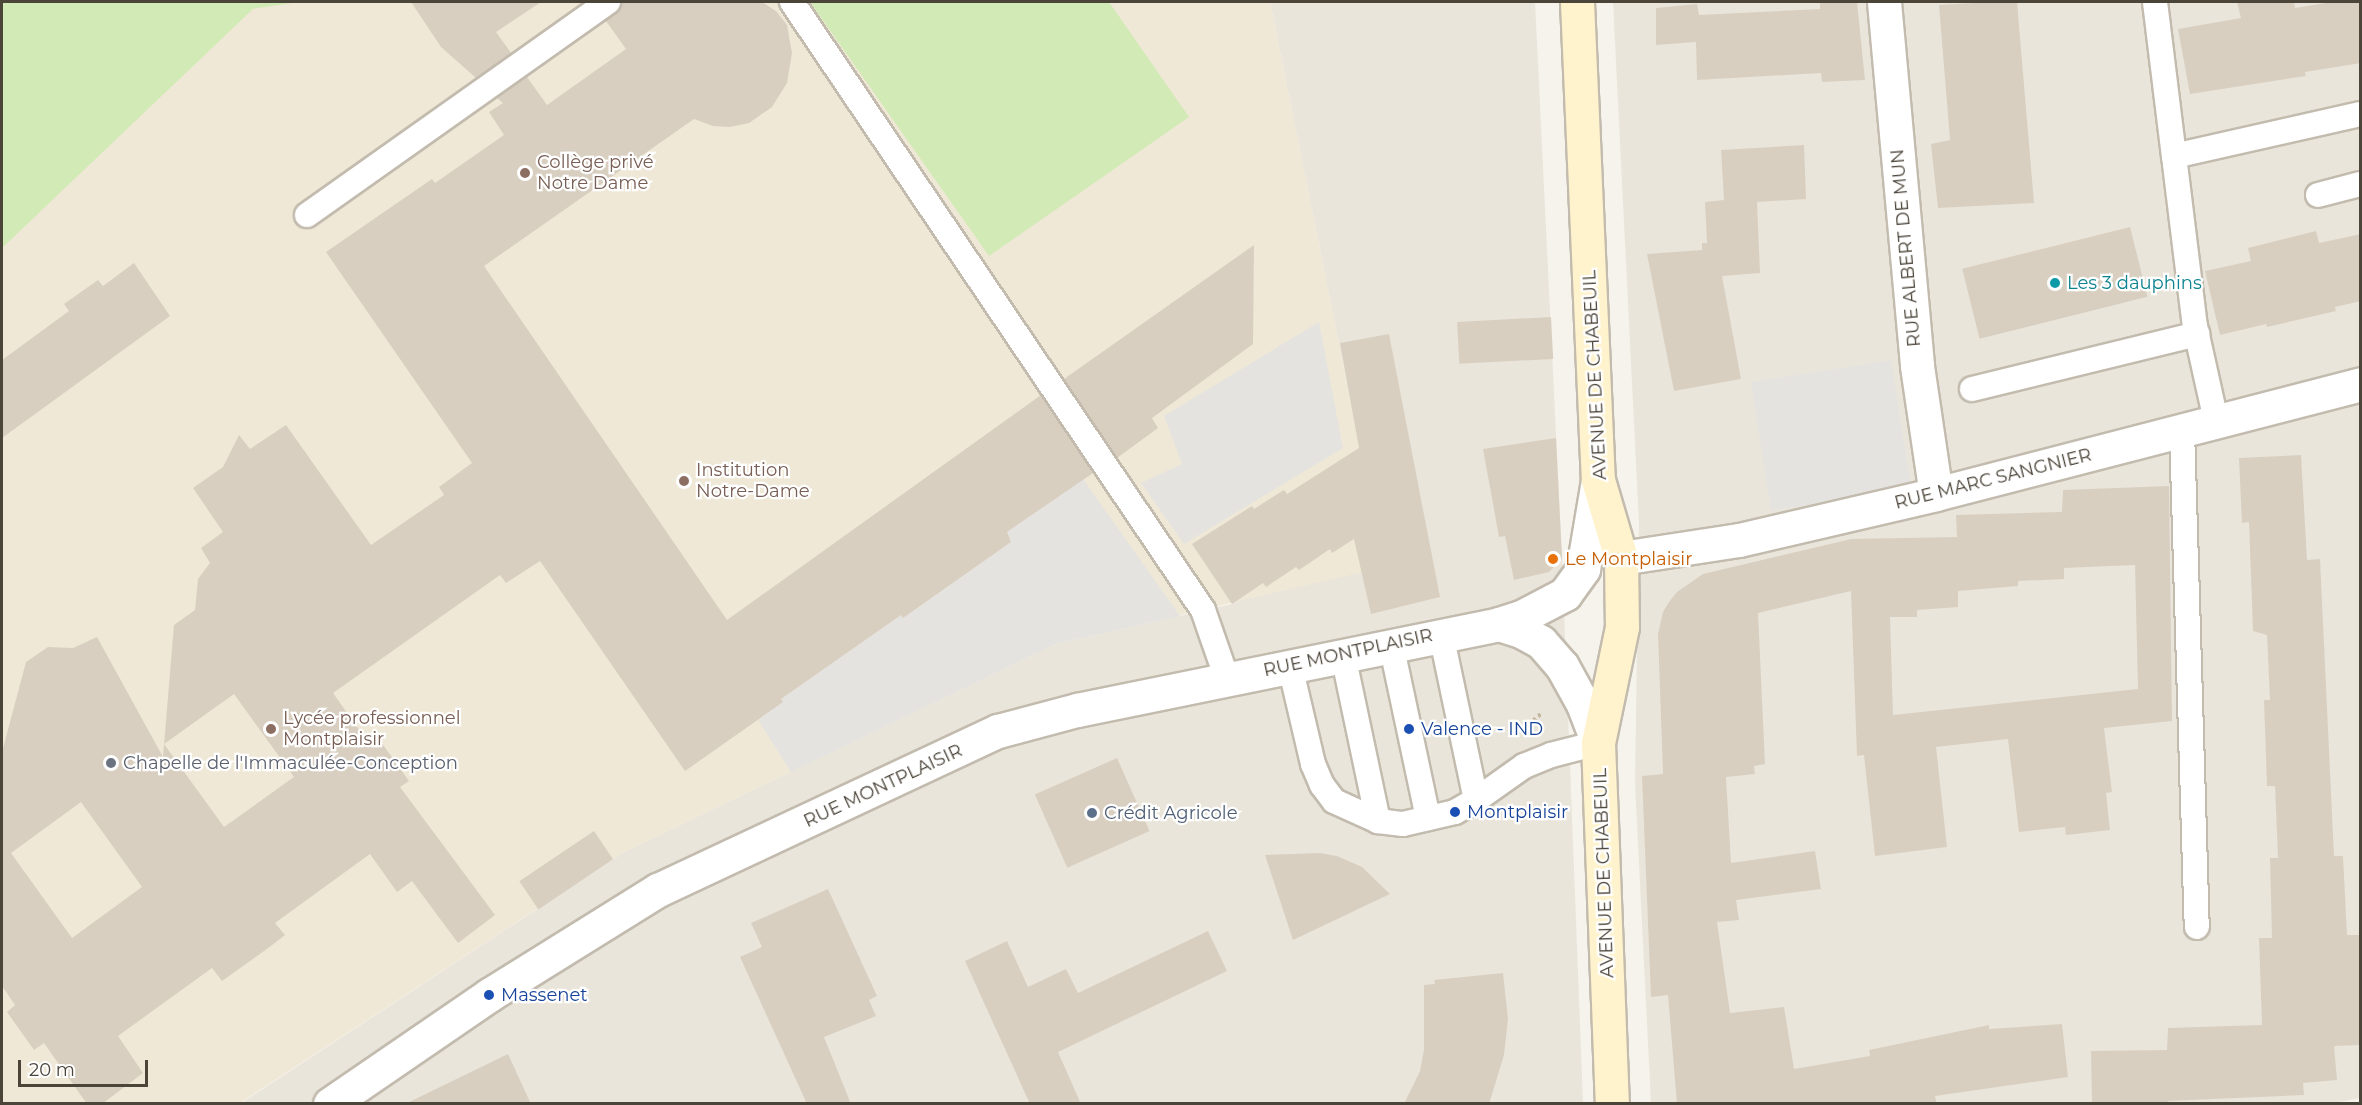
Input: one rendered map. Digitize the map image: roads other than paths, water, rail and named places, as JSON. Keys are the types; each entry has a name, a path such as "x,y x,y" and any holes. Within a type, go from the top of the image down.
{"main road":[{"name":"AVENUE DE CHABEUIL","path":"1578,2 1598,480 1621,558 1622,627 1598,743 1612,1104"}],"street":[{"name":"RUE ALBERT DE MUN","path":"1884,2 1917,366 1936,494"},
{"name":"RUE MARC SANGNIER","path":"1621,558 1738,540 1936,494 2361,384"},
{"name":"RUE MONTPLAISIR","path":"330,1104 509,982 658,890 998,731 1077,710 1391,644 1499,624 1521,617 1565,594 1583,569 1598,480"},
{"name":"RUE MONTPLAISIR","path":"1499,624 1521,631 1541,642 1562,666 1583,704 1598,743"}],"lane":[{"path":"307,215 608,2"},
{"path":"792,2 1203,610 1227,679"},
{"path":"2155,2 2197,334 2216,421"},
{"path":"2174,156 2361,114"},
{"path":"2318,195 2361,184"},
{"path":"1972,389 2197,334"},
{"path":"2182,430 2197,927"},
{"path":"1441,634 1476,800"},
{"path":"1391,644 1428,818"},
{"path":"1343,655 1378,821"},
{"path":"1290,666 1313,764 1322,785 1334,801 1354,813 1378,821 1403,824 1455,812 1524,766 1551,755 1598,743"}],"place":[{"name":"Collège privé Notre Dame","path":"525,173"},
{"name":"Les 3 dauphins","path":"2055,283"},
{"name":"Institution Notre-Dame","path":"684,481"},
{"name":"Le Montplaisir","path":"1553,559"},
{"name":"Lycée professionnel Montplaisir","path":"271,729"},
{"name":"Valence - IND","path":"1409,729"},
{"name":"Chapelle de l'Immaculée-Conception","path":"111,763"},
{"name":"Montplaisir","path":"1455,812"},
{"name":"Crédit Agricole","path":"1092,813"},
{"name":"Massenet","path":"489,995"}]}
